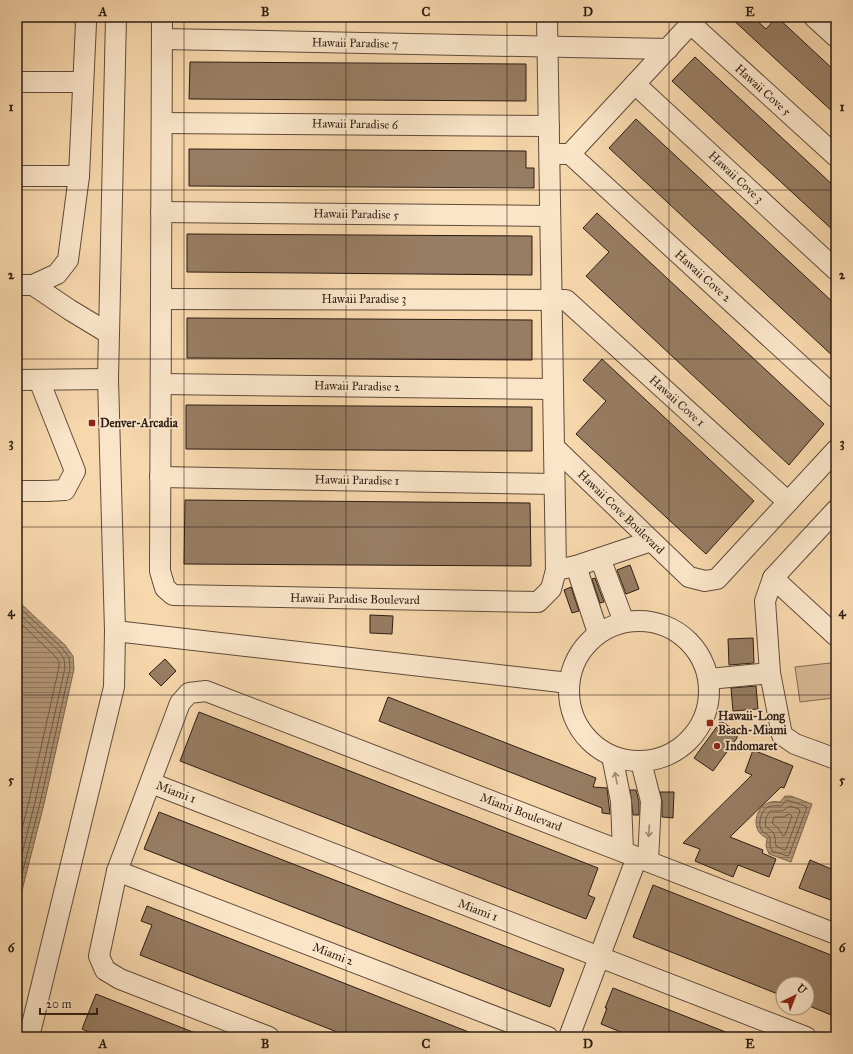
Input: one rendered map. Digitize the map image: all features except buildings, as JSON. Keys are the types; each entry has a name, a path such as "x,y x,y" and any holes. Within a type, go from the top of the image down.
{"street":[{"path":"25,285 57,274 68,260 79,176 86,23 84,17"},
{"path":"29,1037 114,687 115,630 108,334 116,17"},
{"path":"160,477 162,17"},
{"path":"547,17 550,216 559,300 553,389 556,570 576,566 651,541"},
{"path":"814,17 836,37"},
{"path":"549,154 570,154 694,20"},
{"name":"Hawaii Cove 5","path":"694,20 836,156"},
{"name":"Hawaii Paradise 7","path":"162,39 668,48"},
{"path":"17,82 83,82"},
{"name":"Hawaii Cove 3","path":"635,84 836,270"},
{"name":"Hawaii Paradise 6","path":"162,123 549,126"},
{"name":"Hawaii Cove 2","path":"570,154 836,398"},
{"path":"17,176 79,176"},
{"name":"Hawaii Paradise 5","path":"162,212 550,216"},
{"path":"25,285 70,310 108,334"},
{"name":"Hawaii Paradise 3","path":"161,299 559,300"},
{"name":"Hawaii Cove 1","path":"559,300 788,502"},
{"path":"17,380 108,379"},
{"path":"17,491 65,490 75,471 39,380"},
{"name":"Hawaii Paradise 2","path":"161,384 553,389"},
{"name":"Hawaii Cove Boulevard","path":"554,447 688,577 705,581 717,579 788,502"},
{"path":"788,502 836,450"},
{"name":"Hawaii Paradise 1","path":"160,477 554,484"},
{"name":"Hawaii Paradise Boulevard","path":"160,477 160,571 165,588 173,595 538,602 551,589 556,570"},
{"path":"836,510 773,578 765,600 770,673 782,735 795,744 836,759"},
{"path":"600,558 624,622"},
{"path":"576,566 598,632"},
{"path":"773,578 836,636"},
{"path":"624,622 676,630 698,651 709,679 708,709 694,736 670,755 641,762 612,756 587,739 572,713 569,684 576,657 598,632 624,622"},
{"path":"115,630 569,684"},
{"path":"709,679 770,673"},
{"name":"Miami Boulevard","path":"151,782 180,703 189,693 206,691 836,934"},
{"path":"612,756 620,801 636,856"},
{"path":"569,1037 636,856 651,801 641,762"},
{"path":"151,782 117,872 99,956 105,970 120,979 269,1037"},
{"name":"Miami 1","path":"151,782 806,1037"},
{"name":"Miami 2","path":"117,872 548,1037"}],"shaded area":[{"path":"830,663 836,670 836,695 834,698 800,702 795,667"}],"water":[{"path":"17,600 65,645 73,656 74,669 44,804 17,910"},
{"path":"785,796 791,796 812,804 791,862 769,854 766,846 767,838 757,829 756,822 760,809 772,802 780,802"}],"place":[{"name":"Denver-Arcadia","path":"92,423"},
{"name":"Hawaii-Long Beach-Miami","path":"710,723"},
{"name":"Indomaret","path":"717,746"}]}
